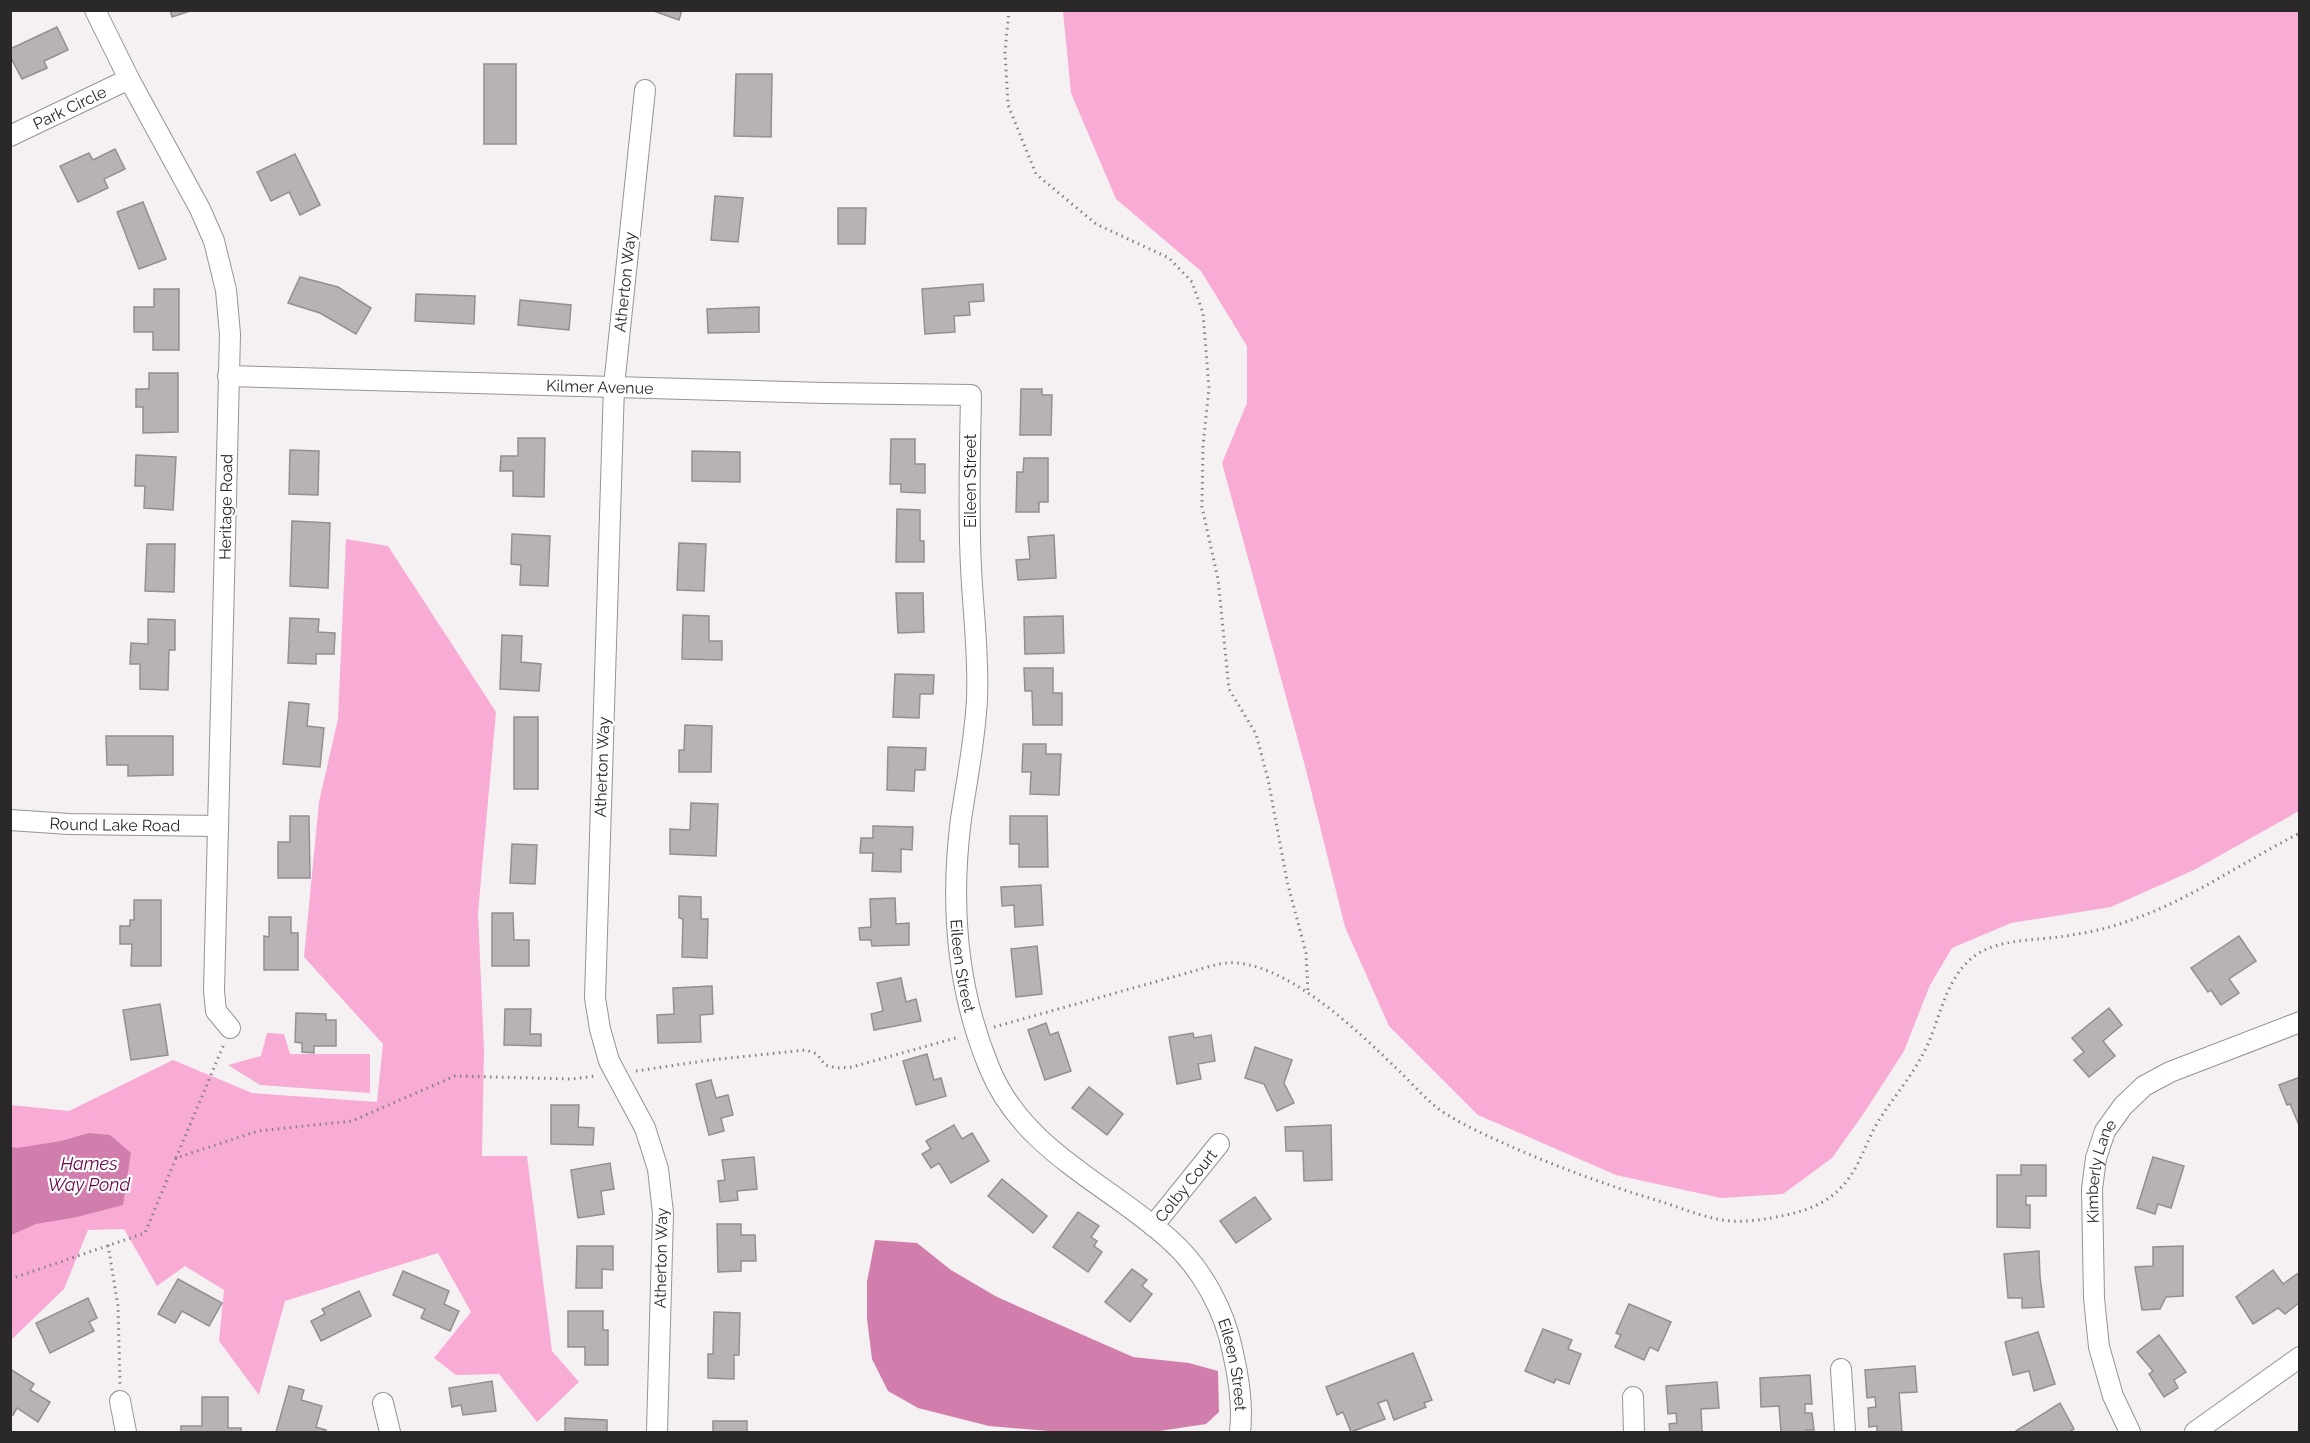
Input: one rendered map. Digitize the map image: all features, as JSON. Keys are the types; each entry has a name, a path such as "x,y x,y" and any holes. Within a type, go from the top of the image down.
{"street":[{"name":"Heritage Road","path":"95,10 129,79 200,208 217,248 226,290 230,334 214,991 216,1011 230,1028"},
{"name":"Park Circle","path":"10,136 129,79"},
{"name":"Atherton Way","path":"645,90 614,386 595,998 600,1029 609,1061 645,1128 658,1168 663,1213 657,1432"},
{"name":"Kilmer Avenue","path":"228,376 971,395"},
{"name":"Eileen Street","path":"971,395 969,522 977,649 977,700 960,831 956,874 956,916 962,979 975,1032 990,1071 1011,1108 1039,1140 1072,1168 1172,1241 1218,1304 1231,1340 1239,1378 1242,1417 1240,1432"},
{"name":"Round Lake Road","path":"10,820 69,824 218,826"},
{"name":"Kimberly Lane","path":"2130,1432 2113,1396 2099,1347 2094,1298 2092,1189 2096,1158 2105,1131 2123,1106 2144,1086 2170,1072 2300,1022"},
{"name":"Colby Court","path":"1153,1226 1219,1144"},
{"path":"2195,1432 2300,1357"},
{"path":"1841,1369 1845,1432"},
{"path":"1633,1397 1634,1432"},
{"path":"120,1401 126,1432"},
{"path":"383,1403 390,1432"}],"path":[{"path":"1009,10 1005,52 1008,105 1036,174 1096,224 1169,258 1192,282 1203,313 1209,388 1203,445 1202,507 1218,579 1229,689 1256,734 1268,779 1287,880 1306,953 1308,993"},
{"path":"176,1158 258,1131 352,1121 455,1076 572,1079 710,1060 806,1050 817,1054 825,1065 837,1068 852,1067 1226,963 1249,964 1283,978 1308,993 1358,1031 1442,1111 1486,1136 1600,1183 1718,1220 1746,1222 1772,1218 1820,1204 1838,1194 1850,1179 1878,1122 1911,1077 1928,1044 1942,1002 1958,974 1974,957 1989,949 2015,942 2064,936 2132,920 2186,896 2300,833"},
{"path":"10,1279 145,1233 230,1028"},
{"path":"108,1245 118,1306 120,1401"}],"shaded area":[{"path":"1063,11 2299,11 2299,811 2194,870 2111,907 2011,923 1952,948 1930,985 1904,1051 1864,1113 1832,1158 1783,1194 1721,1198 1616,1175 1478,1115 1389,1026 1345,927 1305,766 1222,463 1247,403 1247,346 1201,271 1116,199 1071,93"},
{"path":"346,539 388,546 496,712 478,913 484,1051 482,1156 527,1156 552,1351 579,1382 537,1422 499,1374 456,1375 434,1358 471,1312 438,1253 285,1301 259,1395 219,1341 224,1290 185,1266 157,1286 124,1229 88,1230 64,1289 11,1340 11,1105 69,1111 173,1060 252,1093 377,1102 383,1044 304,957 319,802 338,719"},
{"path":"267,1033 284,1034 290,1054 370,1054 370,1093 260,1085 228,1065 261,1056"}],"water":[{"name":"Hames Way Pond","path":"89,1133 110,1135 131,1153 123,1205 77,1217 36,1224 11,1235 11,1147 61,1141"},
{"path":"875,1240 917,1243 951,1270 997,1297 1133,1357 1189,1363 1218,1371 1219,1412 1206,1424 1153,1432 1060,1432 989,1426 918,1408 888,1391 872,1359 867,1319 867,1282"}],"building":[{"path":"170,10 193,10 172,17"},
{"path":"651,10 682,10 679,20"},
{"path":"57,27 68,50 44,61 47,68 22,79 10,56 10,49"},
{"path":"484,64 516,64 516,144 484,144"},
{"path":"736,74 772,74 771,137 734,136"},
{"path":"115,149 125,169 104,179 108,188 78,202 60,166 89,153 93,160"},
{"path":"295,154 320,205 300,215 289,192 271,201 257,172"},
{"path":"715,196 743,198 738,242 711,240"},
{"path":"143,202 166,259 139,269 117,212"},
{"path":"838,208 866,208 865,244 838,244"},
{"path":"300,277 338,287 371,308 356,334 320,313 288,303"},
{"path":"983,284 984,301 969,302 970,315 954,316 955,332 925,334 922,289"},
{"path":"154,289 179,289 179,350 153,350 153,332 134,332 134,307 154,307"},
{"path":"416,294 475,296 474,324 415,321"},
{"path":"520,300 571,305 569,330 518,325"},
{"path":"759,307 759,332 708,333 707,309"},
{"path":"149,373 178,373 178,432 143,433 143,407 136,407 136,389 149,389"},
{"path":"1021,389 1042,389 1042,395 1052,395 1051,435 1020,435"},
{"path":"518,438 545,438 544,497 513,496 513,471 500,471 501,456 518,456"},
{"path":"891,439 915,439 915,464 925,464 925,493 901,492 901,484 890,484"},
{"path":"290,450 319,451 318,495 289,494"},
{"path":"692,451 740,452 740,482 692,481"},
{"path":"136,455 176,457 173,510 144,508 145,486 135,486"},
{"path":"1024,458 1048,458 1048,502 1039,502 1039,512 1016,512 1017,472 1023,472"},
{"path":"897,509 920,510 920,541 924,541 924,562 896,562"},
{"path":"292,521 330,523 328,588 290,586"},
{"path":"512,534 550,536 548,586 520,585 521,565 511,564"},
{"path":"1054,535 1056,578 1018,580 1016,560 1030,559 1028,537"},
{"path":"679,543 706,544 704,591 677,590"},
{"path":"147,544 175,544 174,592 145,591"},
{"path":"896,593 923,593 924,632 898,633"},
{"path":"683,615 709,616 709,641 722,641 722,660 682,659"},
{"path":"1063,616 1064,653 1025,654 1024,617"},
{"path":"290,618 319,619 318,632 335,633 334,654 316,654 316,664 288,663"},
{"path":"148,619 175,620 175,650 169,650 168,690 140,689 140,664 130,664 131,643 148,644"},
{"path":"502,635 522,636 521,662 541,664 539,691 500,689"},
{"path":"1024,668 1053,668 1053,693 1062,693 1062,725 1033,725 1032,691 1025,691"},
{"path":"895,674 934,675 933,694 920,694 919,718 893,717"},
{"path":"289,702 309,704 307,726 324,728 320,767 283,764"},
{"path":"514,717 538,717 538,789 514,789"},
{"path":"685,725 712,726 711,772 679,772 679,750 684,750"},
{"path":"106,736 173,736 173,775 128,776 128,765 107,765"},
{"path":"1023,744 1046,744 1046,754 1061,754 1059,795 1030,794 1031,772 1022,772"},
{"path":"888,747 926,748 925,770 915,770 914,791 887,790"},
{"path":"691,803 718,804 716,856 670,854 670,829 690,830"},
{"path":"290,816 309,816 310,878 278,878 278,842 290,842"},
{"path":"1010,816 1047,816 1048,867 1019,867 1019,844 1010,844"},
{"path":"873,826 913,827 912,850 901,849 901,872 872,871 873,853 860,853 861,838 873,838"},
{"path":"512,844 537,845 535,884 510,883"},
{"path":"1041,885 1043,925 1015,927 1014,905 1002,906 1001,887"},
{"path":"679,896 701,897 701,919 708,919 707,958 682,957 683,919 679,918"},
{"path":"895,898 896,924 909,923 909,945 872,946 871,940 860,940 859,928 871,927 870,899"},
{"path":"134,900 161,900 161,966 131,966 132,944 120,944 120,926 130,926 130,920 134,920"},
{"path":"492,913 513,913 514,940 529,940 529,966 492,966"},
{"path":"269,917 291,917 291,933 298,933 298,970 264,970 264,936 269,937"},
{"path":"2239,936 2256,961 2229,979 2239,993 2221,1005 2211,990 2208,992 2191,968"},
{"path":"1037,946 1042,994 1016,997 1011,949"},
{"path":"901,978 906,1002 916,999 921,1021 874,1030 871,1014 883,1011 877,983"},
{"path":"712,986 713,1014 700,1015 701,1042 658,1043 657,1015 674,1014 673,988"},
{"path":"160,1004 168,1055 131,1060 123,1010"},
{"path":"2109,1008 2122,1025 2103,1041 2115,1056 2089,1077 2074,1060 2084,1052 2072,1038"},
{"path":"505,1009 531,1009 530,1034 541,1034 541,1046 504,1045"},
{"path":"296,1013 326,1014 326,1020 336,1020 336,1046 314,1046 314,1053 302,1052 302,1043 295,1042"},
{"path":"1046,1023 1050,1035 1058,1032 1071,1071 1045,1080 1028,1030"},
{"path":"1193,1033 1194,1038 1211,1035 1215,1061 1198,1064 1201,1079 1177,1084 1169,1037"},
{"path":"1255,1047 1292,1060 1284,1083 1294,1103 1277,1111 1264,1084 1245,1078"},
{"path":"927,1054 934,1080 941,1078 946,1096 916,1105 903,1061"},
{"path":"2300,1077 2300,1125 2299,1125 2279,1085"},
{"path":"711,1080 716,1098 728,1095 733,1115 721,1118 724,1131 709,1135 696,1084"},
{"path":"1089,1087 1123,1114 1107,1135 1072,1108"},
{"path":"551,1105 579,1105 578,1127 594,1128 593,1145 551,1144"},
{"path":"954,1125 962,1139 972,1133 989,1161 951,1183 939,1163 931,1168 922,1154 931,1149 926,1141"},
{"path":"1331,1125 1332,1180 1304,1181 1303,1151 1286,1151 1285,1127"},
{"path":"754,1157 757,1189 737,1191 738,1200 720,1202 718,1181 725,1180 722,1160"},
{"path":"2153,1157 2184,1166 2171,1208 2158,1204 2155,1214 2137,1208"},
{"path":"610,1163 614,1189 601,1191 604,1214 578,1218 571,1170"},
{"path":"2021,1165 2046,1165 2046,1196 2026,1196 2026,1205 2030,1205 2030,1228 1997,1227 1997,1175 2021,1175"},
{"path":"1002,1179 1047,1216 1033,1233 988,1196"},
{"path":"1255,1197 1271,1219 1236,1243 1220,1221"},
{"path":"1078,1212 1099,1226 1091,1237 1097,1241 1094,1246 1102,1252 1088,1272 1053,1247"},
{"path":"717,1224 741,1224 741,1235 755,1235 756,1261 741,1261 741,1271 718,1272"},
{"path":"577,1246 613,1246 613,1270 602,1269 602,1288 576,1288"},
{"path":"2183,1246 2183,1296 2166,1297 2160,1309 2142,1310 2135,1267 2153,1266 2153,1247"},
{"path":"2039,1251 2044,1307 2022,1308 2022,1298 2008,1298 2004,1254"},
{"path":"1132,1269 1147,1280 1142,1286 1152,1294 1130,1322 1105,1302"},
{"path":"2273,1270 2283,1284 2297,1274 2300,1276 2300,1302 2285,1314 2278,1308 2253,1324 2236,1297"},
{"path":"403,1271 449,1291 444,1304 459,1311 450,1331 421,1318 425,1309 393,1295"},
{"path":"178,1279 222,1303 209,1326 182,1311 175,1323 158,1314"},
{"path":"359,1291 371,1316 321,1341 311,1321 325,1314 322,1309"},
{"path":"88,1298 97,1318 89,1322 94,1331 50,1353 36,1323"},
{"path":"1629,1304 1671,1322 1658,1351 1650,1347 1644,1360 1615,1347 1621,1335 1616,1333"},
{"path":"568,1311 603,1311 603,1330 608,1330 608,1365 585,1365 585,1347 568,1347"},
{"path":"714,1312 740,1313 739,1355 734,1355 734,1379 708,1378 708,1354 713,1354"},
{"path":"1543,1329 1572,1340 1568,1349 1581,1354 1569,1384 1556,1379 1554,1383 1525,1371"},
{"path":"2038,1332 2055,1384 2034,1391 2029,1371 2013,1375 2005,1342"},
{"path":"2159,1335 2186,1372 2174,1380 2178,1388 2164,1397 2149,1374 2153,1371 2137,1352"},
{"path":"1413,1353 1432,1400 1424,1403 1426,1407 1394,1420 1387,1400 1378,1403 1385,1419 1351,1432 1343,1412 1337,1415 1326,1387"},
{"path":"1915,1366 1917,1392 1899,1393 1902,1432 1877,1432 1877,1426 1869,1427 1868,1408 1876,1407 1875,1397 1867,1398 1865,1370"},
{"path":"10,1369 34,1384 30,1390 50,1402 38,1422 17,1408 13,1415 10,1414"},
{"path":"1810,1375 1812,1404 1805,1404 1805,1413 1812,1413 1814,1430 1781,1432 1779,1406 1761,1407 1760,1378"},
{"path":"492,1381 496,1411 463,1415 461,1405 452,1407 449,1388"},
{"path":"1717,1382 1719,1408 1701,1409 1702,1432 1670,1432 1669,1424 1677,1423 1676,1413 1668,1414 1666,1386"},
{"path":"289,1386 304,1390 301,1400 322,1406 316,1427 326,1430 325,1432 276,1432"},
{"path":"202,1397 228,1397 228,1428 241,1428 241,1432 181,1432 181,1426 202,1426"},
{"path":"2060,1403 2074,1429 2069,1432 2016,1431"},
{"path":"565,1418 607,1420 607,1432 565,1432"},
{"path":"713,1421 747,1421 747,1432 713,1432"}]}
